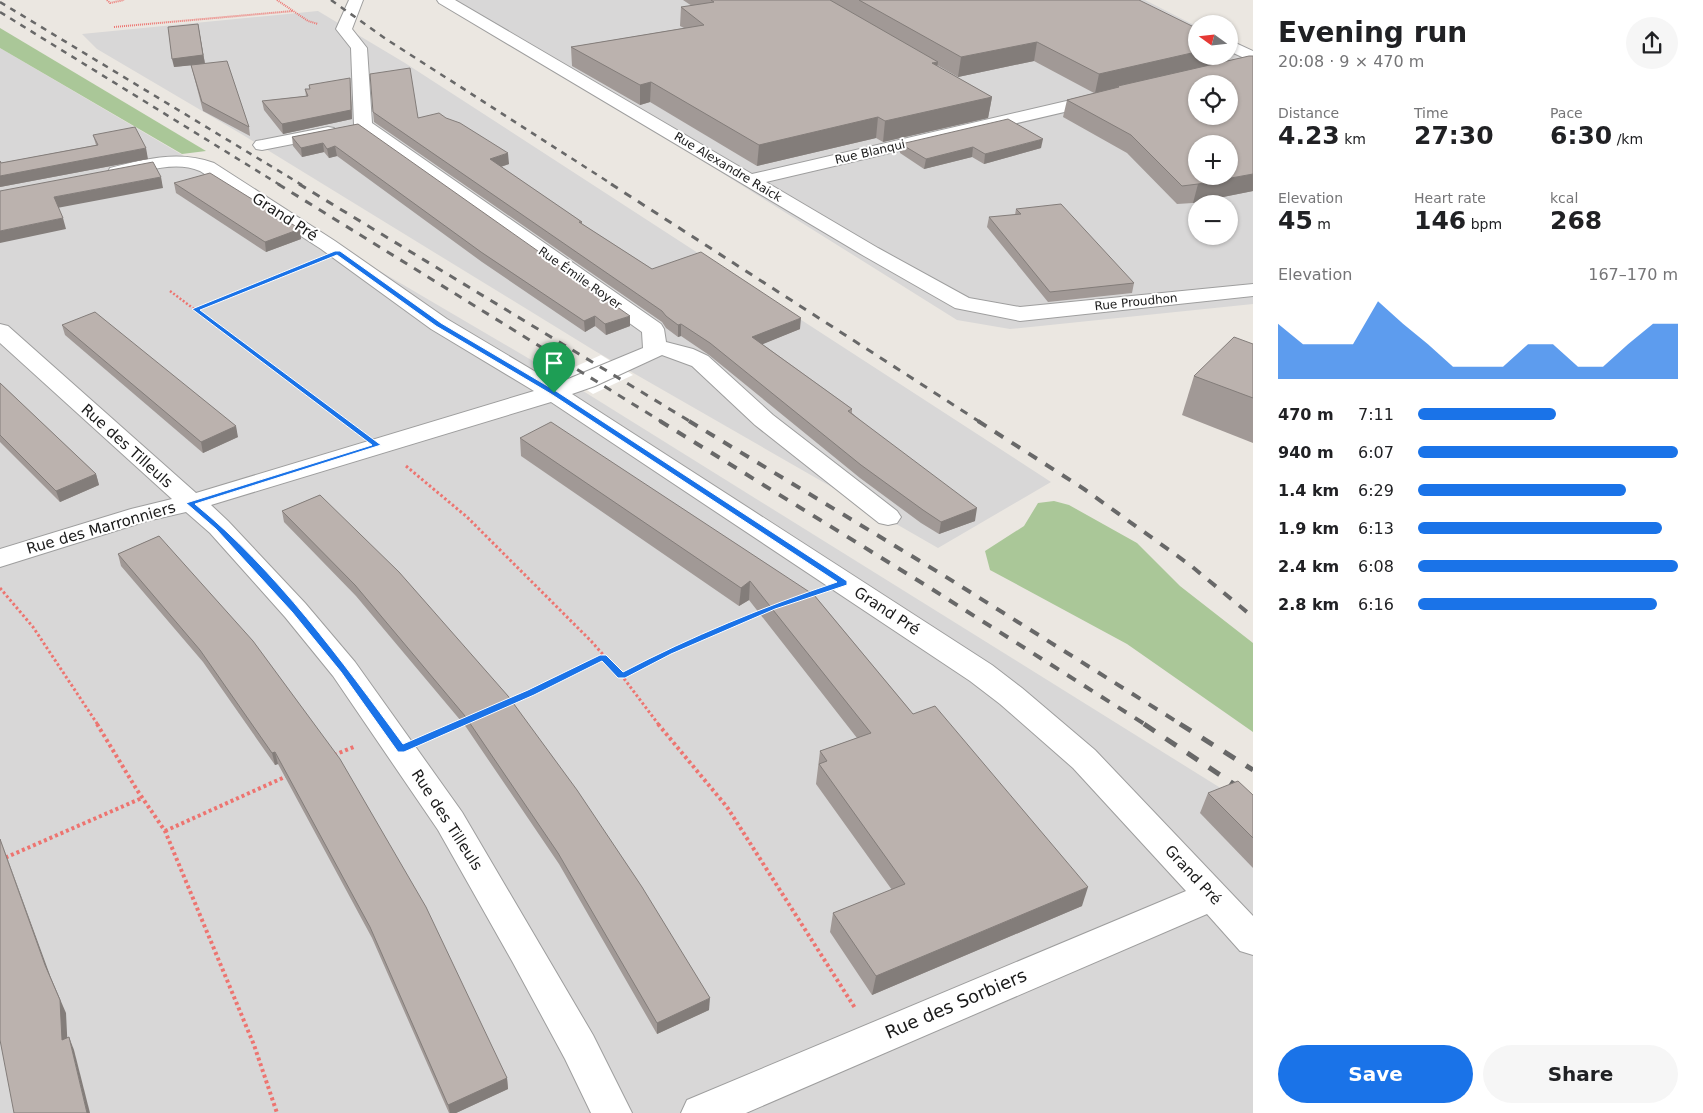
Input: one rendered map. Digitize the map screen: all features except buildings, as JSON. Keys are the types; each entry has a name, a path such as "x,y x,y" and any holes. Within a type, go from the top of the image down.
{"street":[{"path":"262,145 363,125 359,48 344,29 356,0"},
{"name":"Rue Alexandre Raick","path":"444,0 871,252 963,303 1020,314"},
{"path":"1238,50 1253,57"},
{"path":"1234,69 1253,64"},
{"name":"Rue Blanqui","path":"750,180 1118,94"},
{"path":"996,108 1013,118"},
{"name":"Rue Émile Royer","path":"363,125 653,329 655,346"},
{"name":"Grand Pré","path":"102,175 174,162 197,162 318,238 438,324 554,393 946,649 1011,696 1084,759 1253,940"},
{"name":"Rue Proudhon","path":"1020,314 1253,290"},
{"name":"Rue des Tilleuls","path":"0,331 219,527 295,610 344,669 450,821 579,1047 612,1113"},
{"path":"655,346 685,354 700,361 764,420 888,517"},
{"name":"Rue des Marronniers","path":"0,558 140,515 190,503 554,393 587,381 652,352 655,346"},
{"name":"Rue des Sorbiers","path":"701,1113 1212,896"}],"path":[{"path":"107,0 110,2 124,0"},
{"path":"277,0 308,21 326,26"},
{"path":"114,27 293,11"},
{"path":"195,309 337,253"},
{"path":"170,291 378,445 467,517 591,641 603,657 622,676 657,723 727,807 875,1038"},
{"path":"0,588 33,627 165,831 254,1045 277,1113"},
{"path":"622,676 668,652 763,611"},
{"path":"504,704 603,657"},
{"path":"328,758 469,719"},
{"path":"165,831 293,773"},
{"path":"0,860 142,798"}],"shaded area":[{"path":"446,0 1145,0 1188,22 1188,65 1238,65 1238,48 1253,55 1253,304 1010,329 957,320"},
{"path":"318,11 405,63 1051,482 938,548 595,351 243,135 97,49 82,34"},
{"path":"0,48 567,381 1253,810 1253,1113 0,1113"}],"green space":[{"path":"0,28 206,151 182,154 0,48"},
{"path":"1054,501 1069,505 1137,543 1180,586 1253,643 1253,732 1127,644 990,570 985,551 1024,526 1038,503"}],"pier":[{"path":"601,355 633,375 593,394 561,373"}],"railway":[{"path":"331,0 386,39 613,185"},
{"path":"0,2 302,185"},
{"path":"0,12 280,185"},
{"path":"278,184 662,422"},
{"path":"299,184 691,422"},
{"path":"611,184 980,422"},
{"path":"660,421 927,586 1146,725"},
{"path":"689,421 943,575 1182,725"},
{"path":"978,421 1084,489 1190,565 1253,617"},
{"path":"1144,724 1253,797"},
{"path":"1180,724 1253,770"}],"route":[{"path":"337,253 438,324 554,393 844,583 772,607 668,652 622,676 603,657 531,692 401,749 344,669 295,610 219,527 190,503 377,445 195,309 337,253"}]}
